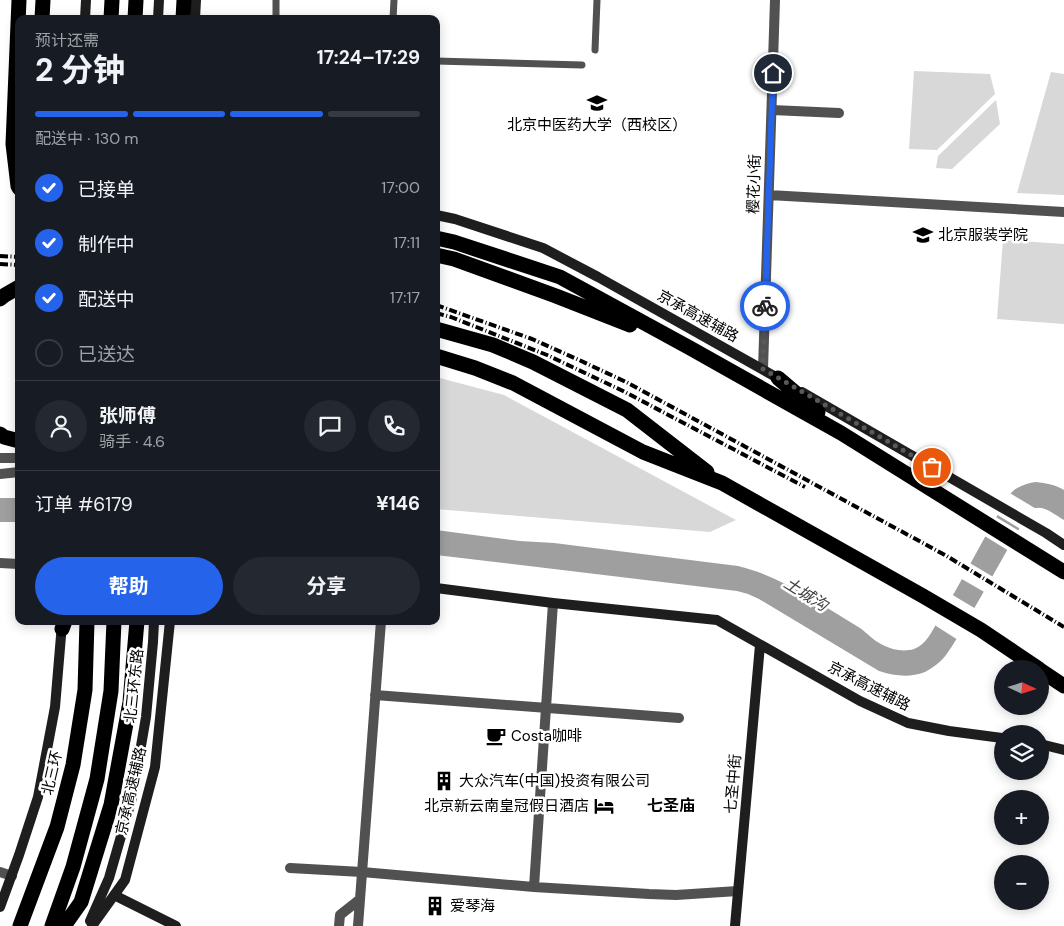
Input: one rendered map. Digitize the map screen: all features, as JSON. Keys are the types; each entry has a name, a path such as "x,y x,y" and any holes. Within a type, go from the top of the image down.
{"highway":[{"path":"18,15 19,0"},
{"path":"42,15 44,0"},
{"path":"111,15 112,0"},
{"path":"135,15 136,0"},
{"path":"183,15 184,0"},
{"path":"15,96 13,144 15,161"},
{"path":"440,239 560,277 841,433 1064,572"},
{"path":"440,256 454,259 556,296 690,348"},
{"path":"0,299 15,289"},
{"path":"440,330 493,345 533,362 627,410 722,483"},
{"path":"440,357 513,383 642,452 722,483 923,596 1025,660"},
{"path":"778,378 841,433"},
{"path":"0,434 4,438 15,439"},
{"name":"北三环","path":"20,926 57,827 74,765 85,690 87,625"},
{"path":"52,926 73,867 97,778 111,691 114,625"},
{"path":"64,926 81,902 111,805 130,702 137,625"},
{"path":"1049,676 1064,686"}],"street":[{"path":"85,15 86,0"},
{"path":"158,15 159,0"},
{"path":"195,15 196,0"},
{"name":"樱花小街","path":"763,369 775,0"},
{"path":"772,110 839,113"},
{"path":"768,195 1064,212"},
{"name":"京承高速辅路","path":"440,216 455,218 544,248 763,369 1064,545"},
{"path":"0,458 15,458"},
{"path":"0,474 15,472"},
{"path":"0,563 15,564"},
{"name":"京承高速辅路","path":"440,589 552,603 717,620 860,701 908,723 994,737"},
{"path":"534,887 552,603"},
{"path":"0,907 38,797 55,707 63,625"},
{"name":"北三环东路","path":"90,926 109,878 132,798 146,718 154,625"},
{"path":"153,642 157,625"},
{"name":"京承高速辅路","path":"90,926 125,880 155,767 170,625"},
{"path":"358,926 380,625"},
{"name":"七圣中街","path":"735,926 760,645"},
{"path":"375,695 679,718"},
{"path":"1049,746 1064,750"},
{"path":"290,868 362,872 534,887 676,895 738,891"},
{"path":"0,872 12,876"},
{"path":"114,895 176,926"},
{"path":"339,926 340,915 359,900"}],"lane":[{"path":"276,0 276,15"},
{"path":"393,15 394,0"},
{"path":"595,50 597,0"},
{"path":"440,61 582,65"}],"shaded area":[{"path":"914,71 990,74 995,94 937,150 909,149"},
{"path":"1051,72 1064,74 1064,195 1017,193"},
{"path":"996,100 1000,124 952,169 936,168 938,156"},
{"path":"1003,240 1064,244 1064,324 997,319"},
{"path":"440,378 504,395 736,520 710,532 440,509"},
{"path":"1036,482 1051,484 1064,490 1064,520 1042,508 1029,511 976,606 946,655 925,672 908,676 879,671 759,599 737,591 440,555 440,531 738,566 786,584 860,628 881,644 895,649 910,650 922,644 931,633 1010,494 1026,484"},
{"path":"0,498 15,498 15,522 0,522"}],"pier":[{"path":"1008,492 1038,510 1031,513 1022,530 996,514"},
{"path":"994,516 1021,532 1009,551 983,535"},
{"path":"968,562 995,578 986,593 960,578"},
{"path":"951,594 976,609 958,640 933,624"}],"railway":[{"path":"0,256 15,257"},
{"path":"0,264 15,265"},
{"path":"440,306 532,339 626,382 945,555 1064,627"},
{"path":"440,314 547,355 623,391 805,487"}],"way so far":[{"path":"765,306 763,369 932,467"}],"place":[{"name":"北京中医药大学（西校区）","path":"597,103"},
{"name":"北京服装学院","path":"923,235"},
{"name":"Costa咖啡","path":"496,736"},
{"name":"大众汽车(中国)投资有限公司","path":"444,781"},
{"name":"北京新云南皇冠假日酒店","path":"604,806"},
{"name":"爱琴海","path":"435,906"}],"district":[{"name":"七圣庙","path":"671,805"}],"route":[{"path":"765,306 773,73"}],"water label":[{"name":"土城沟","path":"806,594"}]}
